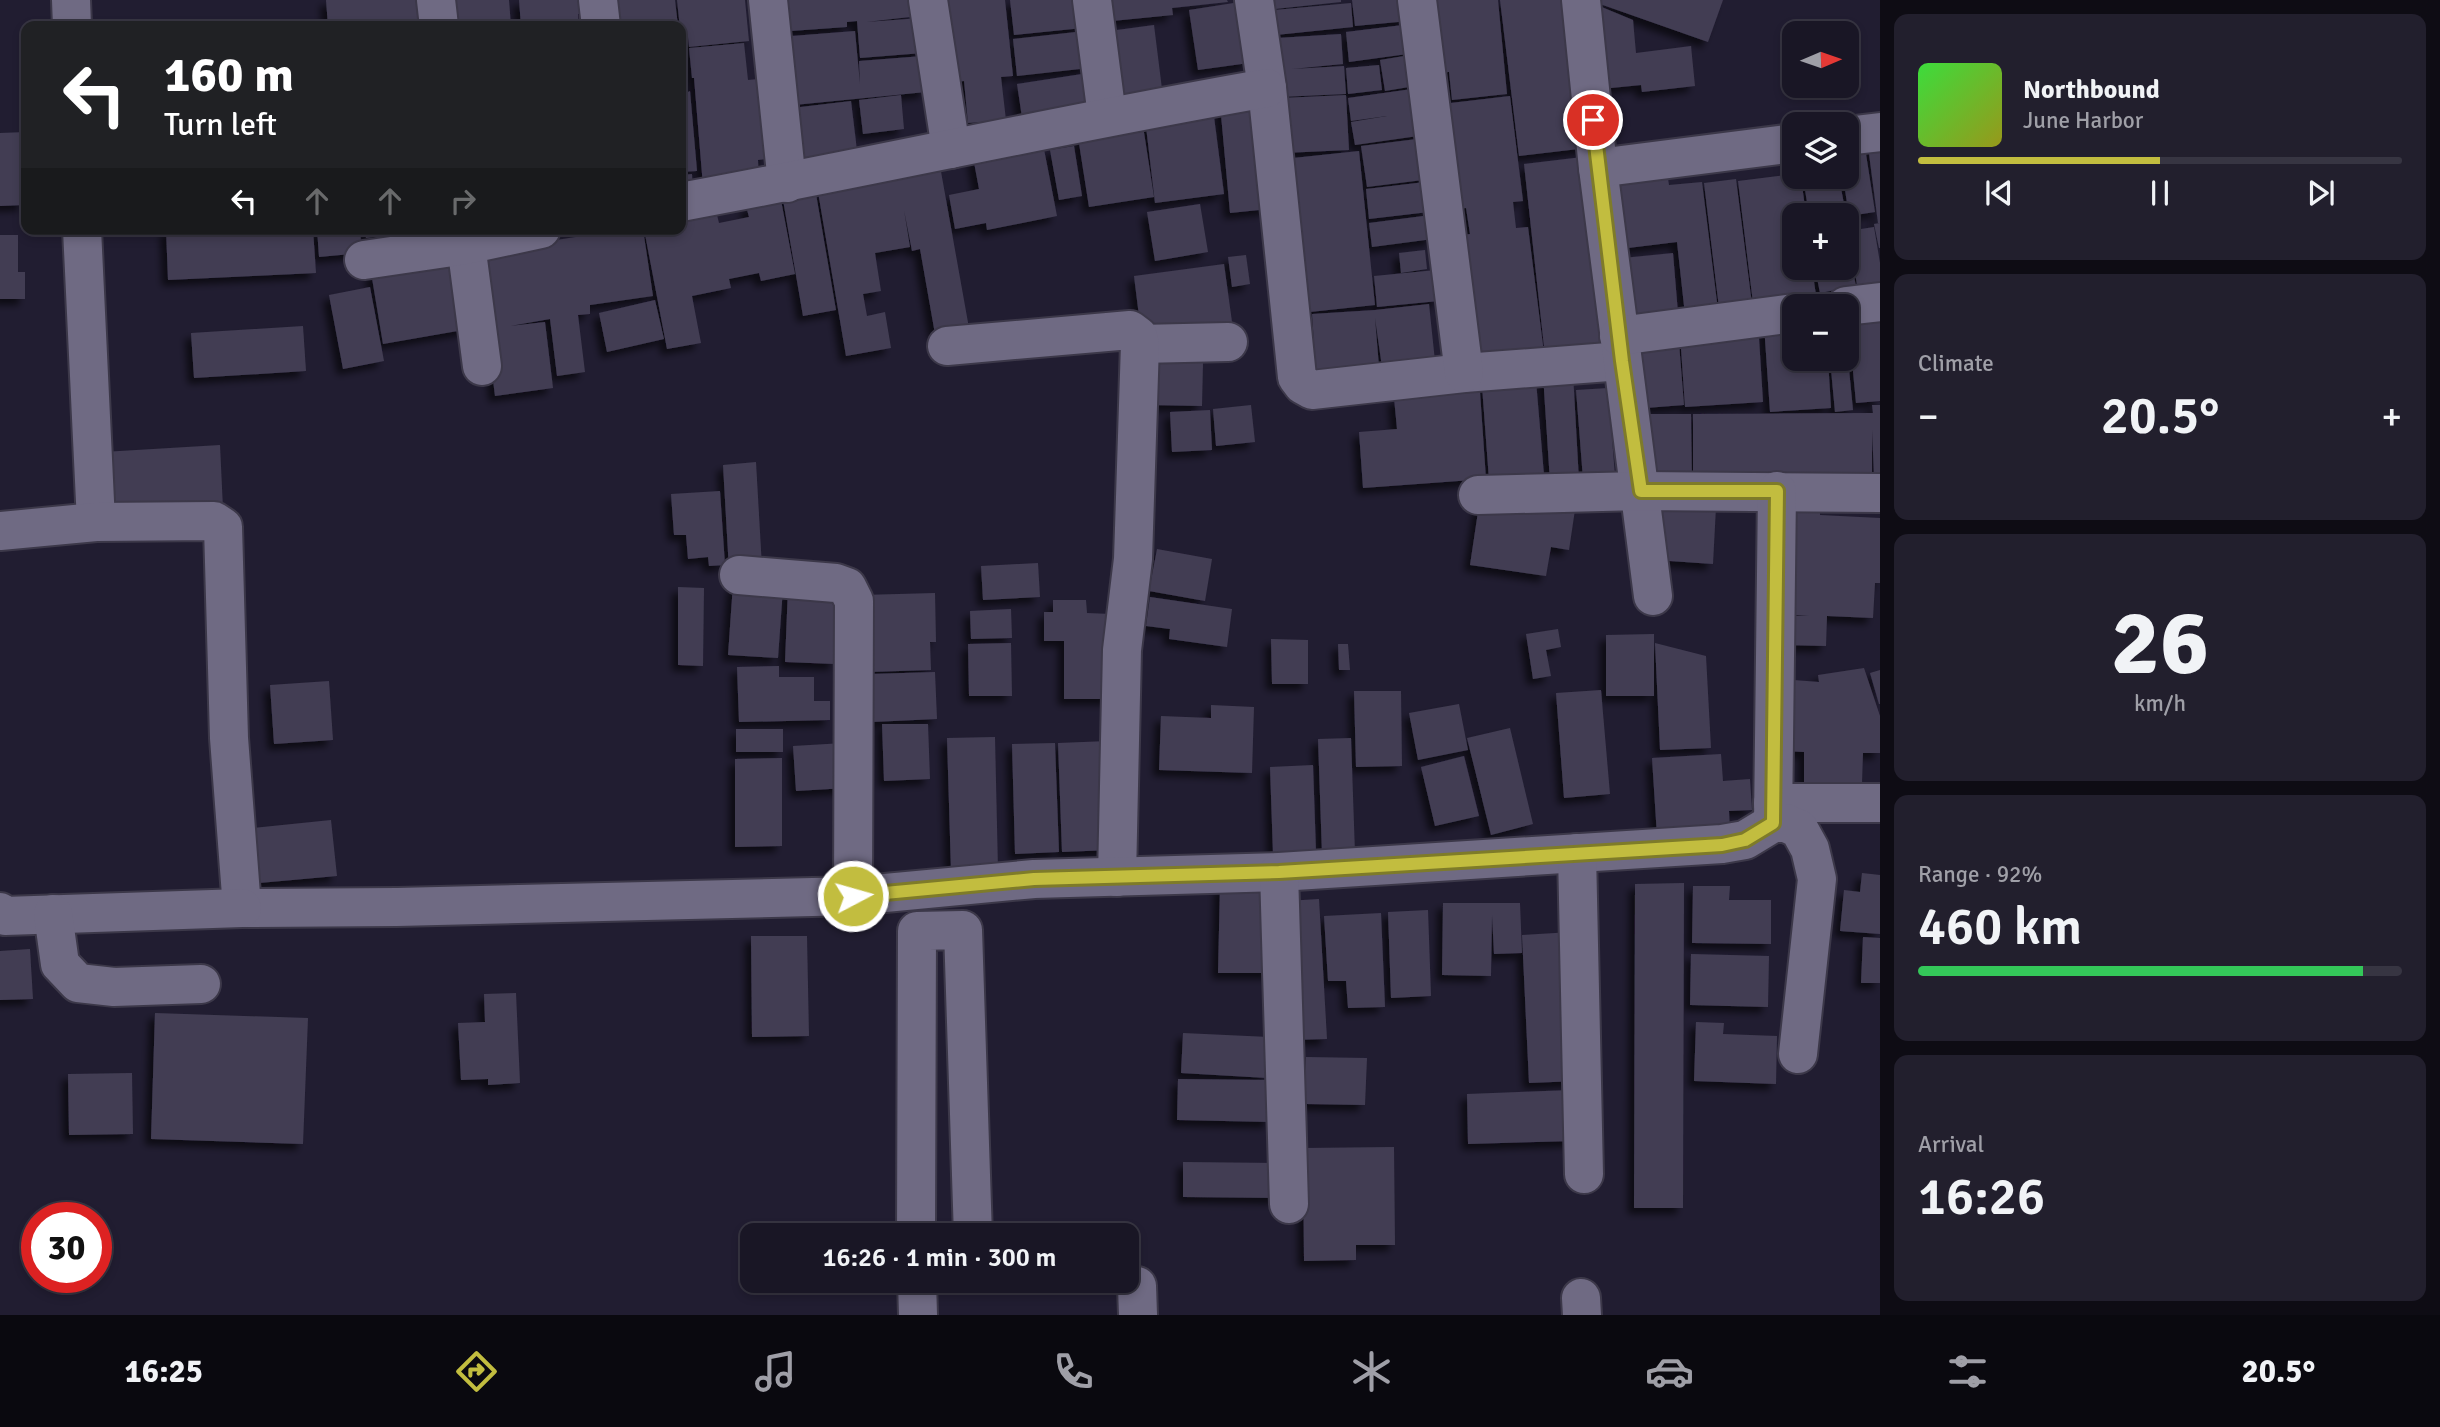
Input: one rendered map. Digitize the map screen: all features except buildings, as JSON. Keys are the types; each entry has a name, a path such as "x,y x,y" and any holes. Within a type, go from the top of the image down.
{"street":[{"path":"71,0 72,21"},
{"path":"436,0 438,21"},
{"path":"597,0 600,21"},
{"path":"768,0 787,183"},
{"path":"928,0 951,149"},
{"path":"1092,0 1107,116"},
{"path":"1254,0 1267,88 1297,377 1303,385 1312,390 1464,373 1620,349 1782,315"},
{"path":"1418,0 1464,373"},
{"path":"1581,0 1620,349 1654,596"},
{"path":"686,201 787,183 1107,116 1267,88"},
{"path":"1859,134 1880,132"},
{"path":"1598,169 1782,145"},
{"path":"82,235 96,522"},
{"path":"364,260 484,235"},
{"path":"465,237 482,366"},
{"path":"1859,304 1880,302"},
{"path":"947,346 1130,330 1138,336 1140,344 1133,559 1122,650 1118,877"},
{"path":"1140,344 1228,342"},
{"path":"1478,495 1641,491 1880,493"},
{"path":"1773,813 1777,491"},
{"path":"0,531 96,522 214,521 223,527 229,738 242,908"},
{"path":"739,575 836,583 847,587 853,601 853,896"},
{"path":"0,912 5,916 242,908 853,896 1034,879 1279,872 1722,845 1745,840 1773,813 1880,803"},
{"path":"1773,813 1799,829 1810,849 1817,878 1798,1054"},
{"path":"1577,853 1584,1174"},
{"path":"1279,872 1289,1204"},
{"path":"54,914 60,964 78,983 114,987 201,984"},
{"path":"916,1223 917,931 963,930 972,1223"},
{"path":"917,1293 918,1315"}],"route":[{"path":"853,896 1034,879 1279,872 1722,845 1745,840 1773,823 1777,491 1641,491 1622,361 1593,120"}]}
